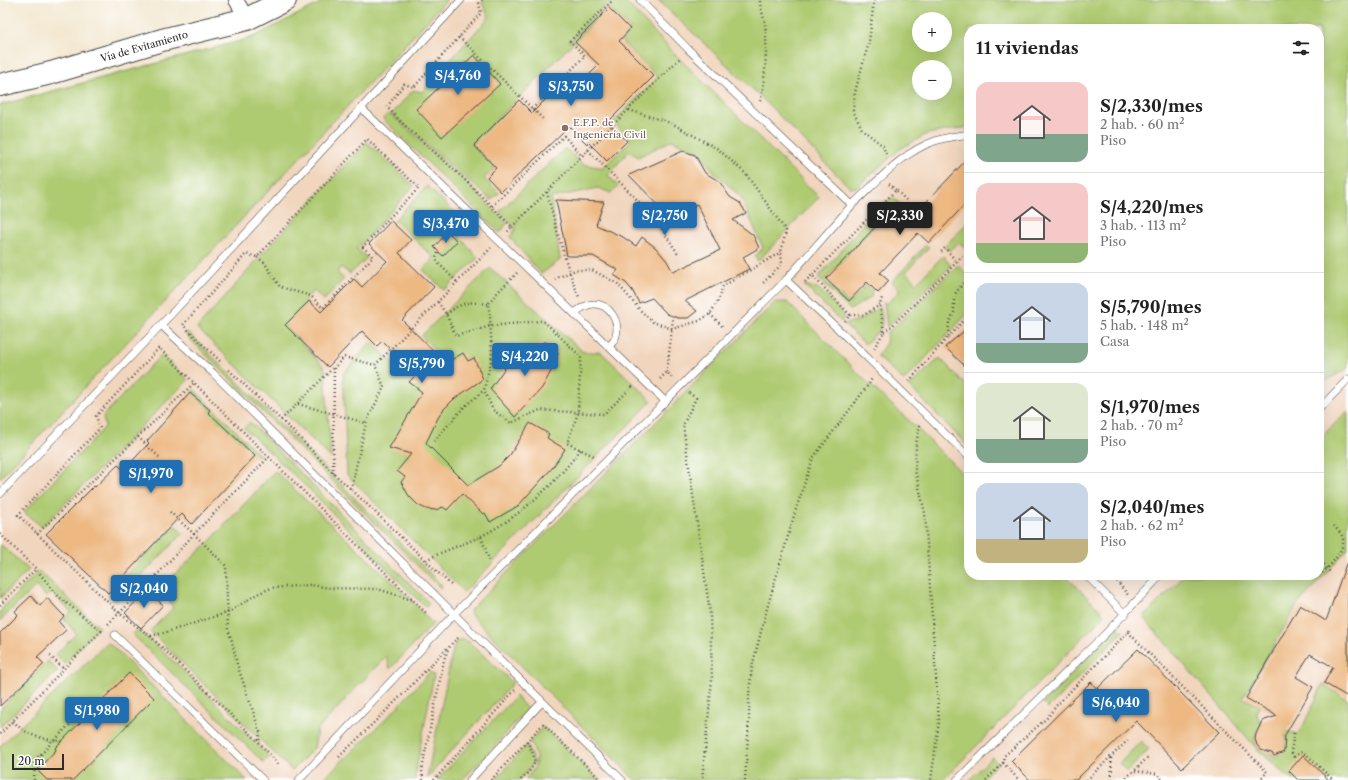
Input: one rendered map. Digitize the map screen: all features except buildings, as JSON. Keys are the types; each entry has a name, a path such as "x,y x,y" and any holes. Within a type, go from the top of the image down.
{"highway":[{"name":"Vía de Evitamiento","path":"0,85 51,73 162,40 247,19 285,0"}],"street":[{"path":"236,0 247,19"}],"lane":[{"path":"0,494 161,325 461,0"},
{"path":"640,0 688,49 852,205"},
{"path":"361,108 666,401"},
{"path":"299,780 454,614 786,280 852,205 890,170 914,151 936,141 964,135"},
{"path":"786,280 838,328 964,452"},
{"path":"574,313 583,306 594,304 606,307 614,315 618,326 616,338 609,347"},
{"path":"161,325 213,373 622,780"},
{"path":"1324,404 1348,379"},
{"path":"1091,580 1125,614"},
{"path":"958,780 1125,614 1156,580"},
{"path":"115,635 263,780"},
{"path":"470,780 542,702"}],"path":[{"path":"482,0 479,3 481,13 414,87 404,84 387,107 400,121 463,178 512,227"},
{"path":"532,108 585,56 570,41 613,0"},
{"path":"755,113 761,97 765,63 766,25 760,6 760,0"},
{"path":"874,0 868,42 855,92 853,110 862,129 883,146 890,170 886,181 906,200"},
{"path":"459,37 543,119"},
{"path":"375,365 688,49"},
{"path":"629,110 671,123 718,149 746,174 786,232 781,252 782,264 763,283"},
{"path":"492,206 564,136 582,156"},
{"path":"221,362 183,324 246,254 257,257 264,262 280,287 311,296 323,308 373,257 363,247 390,216 419,188 367,139 257,257"},
{"path":"588,150 654,216 679,255"},
{"path":"803,284 896,190"},
{"path":"547,192 569,273 583,306"},
{"path":"940,253 945,248 957,262"},
{"path":"547,287 559,277 575,270 592,270 618,284 640,310 653,322 672,329 699,321 710,314 718,301 723,286 781,252"},
{"path":"438,253 436,258 437,262 457,282"},
{"path":"871,360 872,351 884,332 894,324 962,256 964,258"},
{"path":"434,441 463,408 484,390 492,357 488,304 524,265"},
{"path":"812,275 850,315"},
{"path":"948,337 949,324 954,312 954,295 964,283"},
{"path":"882,298 880,305 884,332"},
{"path":"438,302 446,314 456,336 490,326 540,321 545,322 581,357 578,413 567,443 605,462"},
{"path":"446,314 461,304 471,302 488,304"},
{"path":"838,328 850,315 864,314 880,305"},
{"path":"710,314 731,335"},
{"path":"657,382 667,372 673,318"},
{"path":"899,389 964,320"},
{"path":"278,764 259,742 150,636 119,613 18,515 100,428 96,416 159,348 426,613"},
{"path":"281,420 344,357 375,365"},
{"path":"351,489 366,423 384,387 375,365"},
{"path":"226,367 333,473 451,585"},
{"path":"745,780 749,720 749,694 752,667 766,612 813,458 870,384 877,367"},
{"path":"333,473 334,368"},
{"path":"667,372 673,379"},
{"path":"37,534 194,383"},
{"path":"680,386 696,398 683,424 710,613 712,680 702,780"},
{"path":"484,390 493,410 510,423 540,410 604,414 632,387 637,392"},
{"path":"298,404 366,423"},
{"path":"924,412 918,429 915,470 925,513 939,722 931,780"},
{"path":"138,437 159,457"},
{"path":"426,560 441,552 480,536 510,518 547,489 570,464 581,449"},
{"path":"107,625 147,586 194,534 269,457"},
{"path":"170,512 226,566 229,612 228,630 237,664 260,732 259,742"},
{"path":"1324,572 1335,559 1343,543 1343,537 1334,526"},
{"path":"0,534 36,569 58,596 101,631"},
{"path":"480,536 494,574"},
{"path":"1324,566 1330,572"},
{"path":"0,605 36,569"},
{"path":"150,636 229,612 257,594 271,588 310,585 337,588 378,589 414,601"},
{"path":"147,586 160,599"},
{"path":"986,780 1003,762 1004,756 1048,717 1056,706 1128,632 1130,626"},
{"path":"0,734 104,628"},
{"path":"1128,632 1267,772 1260,780"},
{"path":"335,761 454,641"},
{"path":"423,780 422,771 425,753 444,660 449,646"},
{"path":"50,656 64,669"},
{"path":"434,780 522,682"},
{"path":"34,780 35,760 86,707 97,700"},
{"path":"1056,706 1059,709"},
{"path":"13,721 19,728 28,733 38,737 60,741"},
{"path":"491,780 543,724 601,780"},
{"path":"1294,733 1291,752 1294,759 1302,752 1333,780"},
{"path":"1087,780 1129,739"},
{"path":"521,780 533,767 535,762 533,752 527,741"},
{"path":"1110,757 1112,780"},
{"path":"1123,780 1148,757"},
{"path":"1003,762 1019,780"},
{"path":"1134,771 1157,774 1163,780"}],"shaded area":[{"path":"326,0 1348,0 1348,780 0,780 0,105 251,38"}],"green space":[{"path":"326,0 447,0 0,478 0,105 251,38"},
{"path":"484,0 611,0 569,41 572,44 472,145 495,168 484,178 499,193 491,200 392,114 413,90 422,92 489,17 482,3"},
{"path":"615,0 624,0 676,55 819,197 758,261 755,256 763,248 741,197 715,173 699,152 672,140 638,157 629,151 608,175 618,186 611,193 598,188 551,198 560,260 541,274 510,237 516,228 499,212 565,148 582,164 603,168 631,140 613,122 658,77 621,41 631,29 608,7 574,43 571,41"},
{"path":"658,0 1348,0 1348,368 1324,382 1324,24 964,24 964,128 927,134 900,149 857,187 850,188 761,97"},
{"path":"389,113 462,178 507,223 500,233 383,119"},
{"path":"367,142 414,186 357,249 367,258 350,274 341,267 337,272 344,279 324,300 314,291 305,299 307,302 285,325 325,368 331,458 197,328 266,250"},
{"path":"427,186 468,225 459,236 478,258 444,290 423,270 434,258 394,220"},
{"path":"892,197 914,215 910,218 895,204 824,280 849,303 867,285 872,290 871,297 850,310 818,278 865,222"},
{"path":"964,226 964,246 958,242 950,251 945,246"},
{"path":"926,245 929,247 906,272 916,283 943,256 951,266 887,327 884,302 887,304 900,290 892,282"},
{"path":"958,265 964,272 964,317 904,381 877,356 886,343 887,333"},
{"path":"490,268 583,352 601,352 652,401 464,592 347,475 343,374 371,342 393,363 398,359 414,374 437,352 421,336"},
{"path":"804,285 819,289 844,315 841,322"},
{"path":"775,302 787,302 869,384 918,429 964,475 964,580 1070,580 1105,615 943,780 635,780 471,615 470,610"},
{"path":"880,307 882,324 878,332 865,344 844,324 860,320"},
{"path":"184,333 189,333 442,585 440,588"},
{"path":"162,354 188,380 42,527 24,512 105,427 103,416"},
{"path":"940,358 964,383 964,442 909,386"},
{"path":"195,390 260,455 257,456 219,421 202,438 193,430 211,410 191,392"},
{"path":"1348,411 1348,549 1324,575 1324,434"},
{"path":"250,422 429,603 426,607 309,489 244,428"},
{"path":"275,471 403,592 433,624 390,669 386,656 317,730 314,748 292,771 150,631 173,608 168,598 158,590 209,542"},
{"path":"175,525 183,533 116,602 108,595"},
{"path":"0,544 29,570 0,598"},
{"path":"39,571 99,627 64,664 56,654 76,634 64,619 71,612 52,593 46,597 36,586 0,621 0,611"},
{"path":"1180,580 1320,580 1298,604 1243,698 1259,706 1256,713 1262,725 1255,734 1255,743 1261,751 1272,754 1273,757 1280,754 1279,751 1286,739 1285,731 1298,734 1323,684 1348,700 1348,780 1292,780 1258,750 1143,617"},
{"path":"1118,627 1123,632 1048,708 1043,703"},
{"path":"139,630 179,666 270,757 263,762 132,634"},
{"path":"462,639 468,641 513,683 427,778 452,654 455,643"},
{"path":"108,642 247,780 0,780 0,746"},
{"path":"48,661 58,671 0,727 0,709"},
{"path":"430,672 434,675 415,780 322,780 387,718"},
{"path":"516,696 527,709 484,758 462,780 437,780"},
{"path":"543,727 599,780 525,780 533,770 536,762 535,753 530,741"},
{"path":"1141,741 1149,749 1127,772 1119,764"},
{"path":"527,745 534,762 525,774 519,780 495,780"},
{"path":"992,757 998,763 981,780 969,780"}],"place":[{"name":"E.F.P. de Ingeniería Civil","path":"565,128"}]}
